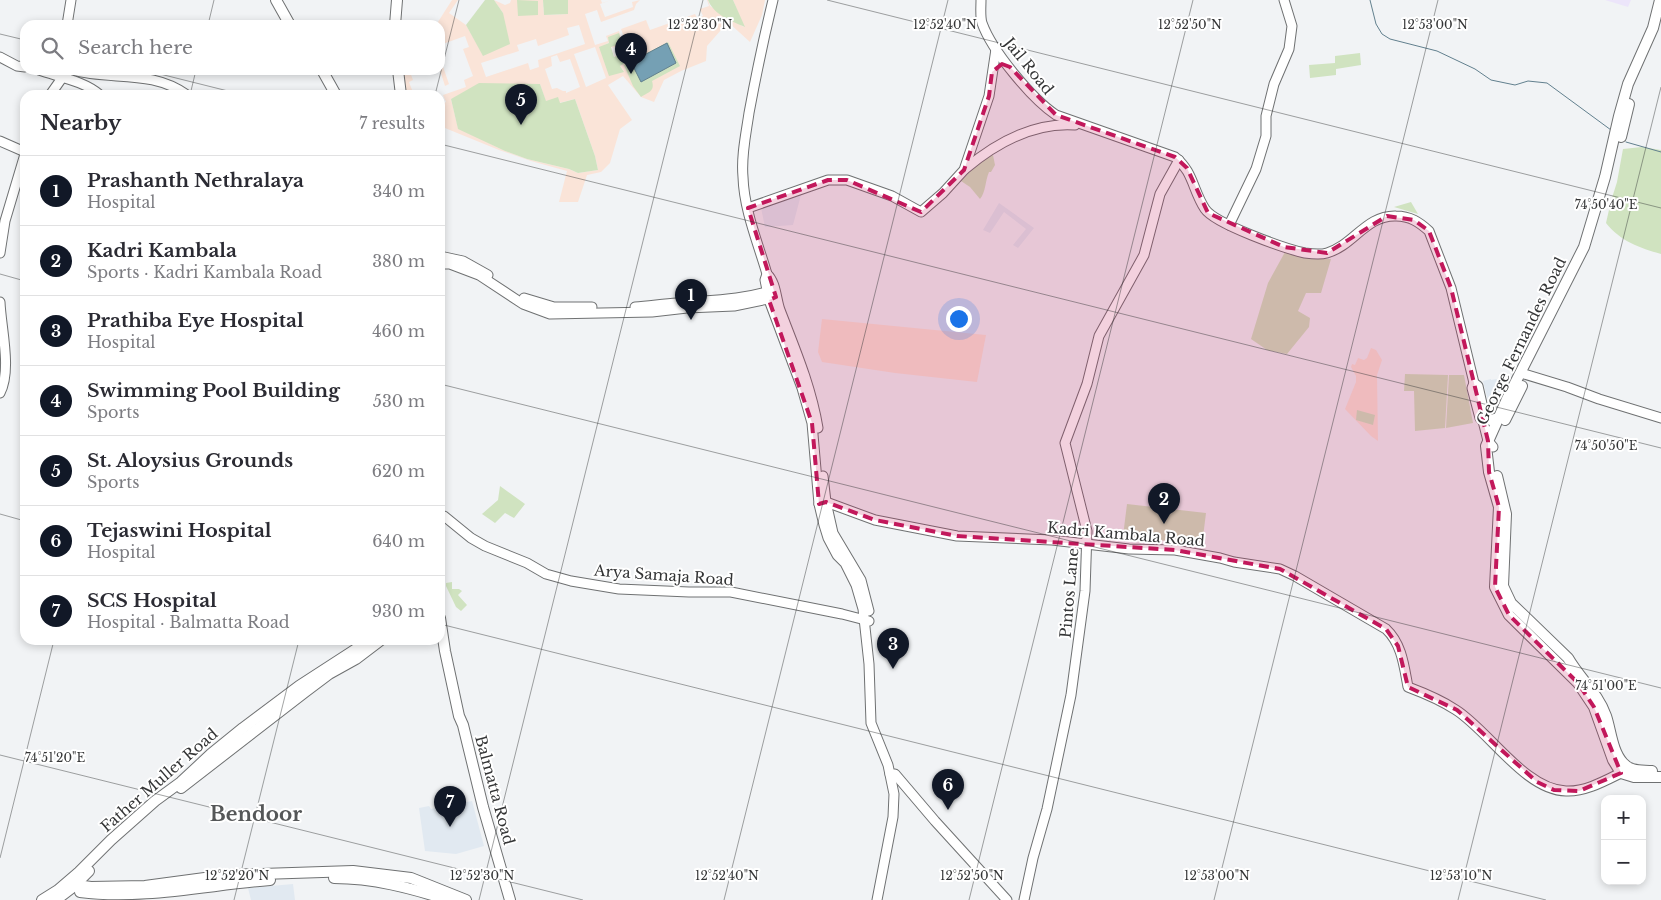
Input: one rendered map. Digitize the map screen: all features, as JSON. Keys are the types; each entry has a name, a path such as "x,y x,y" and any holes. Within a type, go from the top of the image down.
{"main road":[{"path":"276,0 287,20"},
{"path":"395,20 397,0"},
{"name":"George Fernandes Road","path":"1491,444 1493,444 1584,247 1605,177 1628,84 1652,28 1660,0"},
{"name":"George Fernandes Road","path":"1625,771 1617,753 1603,707 1590,687 1568,658 1540,638 1511,603 1503,586 1506,514 1494,466 1491,444 1498,418 1524,374 1586,258 1614,169 1633,87 1661,17"},
{"path":"325,75 333,90"},
{"path":"399,75 400,90"},
{"path":"1484,419 1498,418"},
{"name":"Father Muller Road","path":"42,900 70,884 155,801 181,782 242,728 299,686 362,645"},
{"path":"56,900 70,884 152,809 194,780 329,674 356,659 374,645"},
{"name":"Balmatta Road","path":"444,645 459,716 510,900"},
{"name":"Balmatta Road","path":"459,716 457,730 503,900"},
{"path":"1625,771 1661,771"},
{"path":"1625,771 1634,777 1661,776"},
{"path":"142,893 227,875 353,871 411,878 466,900"},
{"path":"70,884 102,895 142,893 268,880 352,878 414,889 448,900"}],"street":[{"path":"68,20 71,0"},
{"path":"74,20 76,0"},
{"path":"773,0 759,58 742,158 742,179 748,208 769,276 765,280 780,310 807,379 815,407 822,503"},
{"name":"Jail Road","path":"981,0 981,22 996,49 1020,80 1048,109 1056,115 1170,155 1179,160"},
{"path":"1229,225 1256,169 1266,136 1266,116 1274,84 1289,49 1292,26 1284,0"},
{"path":"964,170 989,96 996,49"},
{"path":"0,57 20,66"},
{"path":"992,72 998,64 1010,67"},
{"path":"52,90 59,75"},
{"path":"64,75 95,90"},
{"path":"126,75 162,81 178,90"},
{"path":"748,208 828,180 848,180 892,196 921,212 943,193 964,170 991,149 1022,133 1039,128 1067,125 1085,126"},
{"path":"0,140 20,150"},
{"path":"1179,160 1187,168 1206,210 1212,216 1229,225 1284,247 1314,254 1327,253 1337,249 1371,222 1387,216 1405,216 1429,231 1450,288 1474,383 1478,386 1491,444"},
{"name":"Pintos Lane","path":"1024,900 1033,858 1047,809 1071,695 1085,591 1087,531 1065,443 1087,384 1099,336 1144,255 1160,194 1179,160"},
{"path":"0,253 5,221 20,170"},
{"path":"445,257 470,264 527,300 554,307 636,307 772,295"},
{"path":"445,264 450,264 479,275 523,304 550,314 632,313 745,304 772,295"},
{"path":"772,295 812,423 822,503 833,533 865,590 868,620 871,723 899,793 898,812 882,900"},
{"path":"0,302 6,364 5,377 0,393"},
{"path":"1524,374 1661,418"},
{"name":"Kadri Kambala Road","path":"822,503 875,520 957,536 1052,540 1129,549 1175,550 1280,569 1391,633 1398,646 1404,665 1408,687 1457,710 1490,742 1537,782 1554,790 1579,791 1625,771"},
{"name":"Arya Samaja Road","path":"445,517 471,538 485,546 527,563 546,574 571,581 619,589 731,592 868,620"},
{"path":"877,900 894,806 893,774"},
{"path":"893,774 1006,900"}],"highlighted area":[{"path":"1002,64 1010,67 1056,115 1175,157 1187,168 1208,213 1284,247 1327,253 1387,216 1414,220 1429,231 1451,288 1488,441 1489,472 1499,507 1495,587 1509,615 1578,683 1594,707 1621,773 1579,791 1554,790 1537,782 1457,710 1408,687 1398,646 1386,629 1280,569 1175,550 957,536 875,520 826,502 819,504 812,423 769,300 776,297 748,208 828,180 847,180 921,212 964,170 989,96 992,72"}],"shaded area":[{"path":"452,0 458,0 449,13 466,25 484,56 503,13 494,0 505,5 510,3 511,0 543,0 544,15 568,14 568,0 601,0 602,3 611,0 600,4 605,17 633,7 632,2 640,0 634,10 601,22 597,10 585,14 595,45 608,41 606,36 619,31 623,44 612,48 615,56 641,47 638,39 626,43 621,29 646,20 650,30 695,14 697,18 703,16 700,9 709,6 707,0 710,6 744,27 733,0 765,0 762,15 750,42 728,22 707,46 706,61 664,80 654,102 641,97 623,76 608,85 632,120 620,129 610,163 601,172 587,175 578,202 559,202 567,171 531,161 499,150 445,128 445,94 466,87 464,80 473,76 463,49 469,47 465,36 445,43 445,20 439,20","holes":["579,25 585,44 538,60 539,67 530,70 528,63 486,77 481,63 519,51 517,45 536,39 538,46 569,35 567,28","610,42 615,58 627,52 620,66 624,72 599,48","595,47 606,78 586,87 574,54","557,55 560,62 570,59 580,87 566,93 566,91 557,88 552,89 545,69 552,66 551,57","540,84 546,102 558,98 559,103 575,99 598,170 578,173 527,159 505,151 458,128 451,99 512,85"]},
{"path":"1605,0 1631,0 1628,7"},
{"path":"445,72 449,84 445,86 442,75 445,75"},
{"path":"402,75 411,75 413,80 409,82 412,90 404,90"},
{"path":"802,191 793,225 765,227 761,208"},
{"path":"999,203 1034,228 1018,248 1013,245 1026,229 1004,212 990,233 983,230"},
{"path":"822,319 986,335 977,382 895,373 822,362 818,352"},
{"path":"1371,348 1376,350 1382,360 1377,375 1378,441 1345,409 1356,382 1356,376 1351,367 1352,364 1355,365 1358,358 1364,360 1367,358"},
{"path":"1503,374 1509,376 1498,400 1490,409 1483,381 1496,379 1500,381"},
{"path":"472,801 484,846 456,854 425,851 419,808 429,806 431,809"},
{"path":"293,884 295,900 251,900 248,888"}],"green space":[{"path":"485,0 494,0 503,13 510,44 483,56 466,25"},
{"path":"517,0 538,1 538,15 518,16"},
{"path":"543,0 568,0 568,14 544,15"},
{"path":"708,0 733,0 745,27 719,14"},
{"path":"619,33 622,43 611,47 614,57 627,52 630,60 620,66 624,72 609,76 599,47 609,43 608,37"},
{"path":"668,42 680,66 652,81 652,89 641,97 633,86 624,65"},
{"path":"1360,53 1361,65 1336,69 1336,75 1310,78 1309,65 1335,63 1335,56"},
{"path":"479,83 540,84 546,101 558,97 560,103 575,99 598,170 578,173 527,159 458,129 451,99"},
{"path":"1642,147 1661,150 1661,254 1624,239 1606,223 1617,182 1623,149"},
{"path":"993,155 995,165 991,172 989,172 980,199 970,187 961,181 982,159"},
{"path":"1411,202 1418,214 1394,207"},
{"path":"1285,252 1311,259 1331,259 1321,293 1306,293 1298,311 1310,318 1309,327 1287,354 1267,350 1251,339 1268,283"},
{"path":"1405,374 1448,375 1445,428 1415,431 1414,391 1404,391"},
{"path":"1449,375 1464,375 1473,423 1446,428"},
{"path":"1357,410 1375,415 1373,425 1356,420"},
{"path":"500,486 525,504 514,518 505,513 495,523 482,514 498,500"},
{"path":"1127,504 1206,513 1202,545 1123,536"},
{"path":"452,582 452,589 462,591 458,595 467,605 461,611 456,607 446,586 446,583"}],"water":[{"path":"667,43 676,63 641,82 631,62"}],"waterway":[{"path":"1370,0 1376,24 1382,34 1390,39 1437,51 1475,69 1491,80 1515,85 1528,81 1547,83 1611,130"},
{"path":"1626,142 1661,152"}],"place":[{"name":"Swimming Pool Building","path":"631,74"},
{"name":"St. Aloysius Grounds","path":"521,125"},
{"name":"Prashanth Nethralaya","path":"691,320"},
{"name":"Kadri Kambala","path":"1164,524"},
{"name":"Prathiba Eye Hospital","path":"893,669"},
{"name":"Tejaswini Hospital","path":"948,810"},
{"name":"SCS Hospital","path":"450,827"}],"district":[{"name":"Bendoor","path":"256,814"}]}
